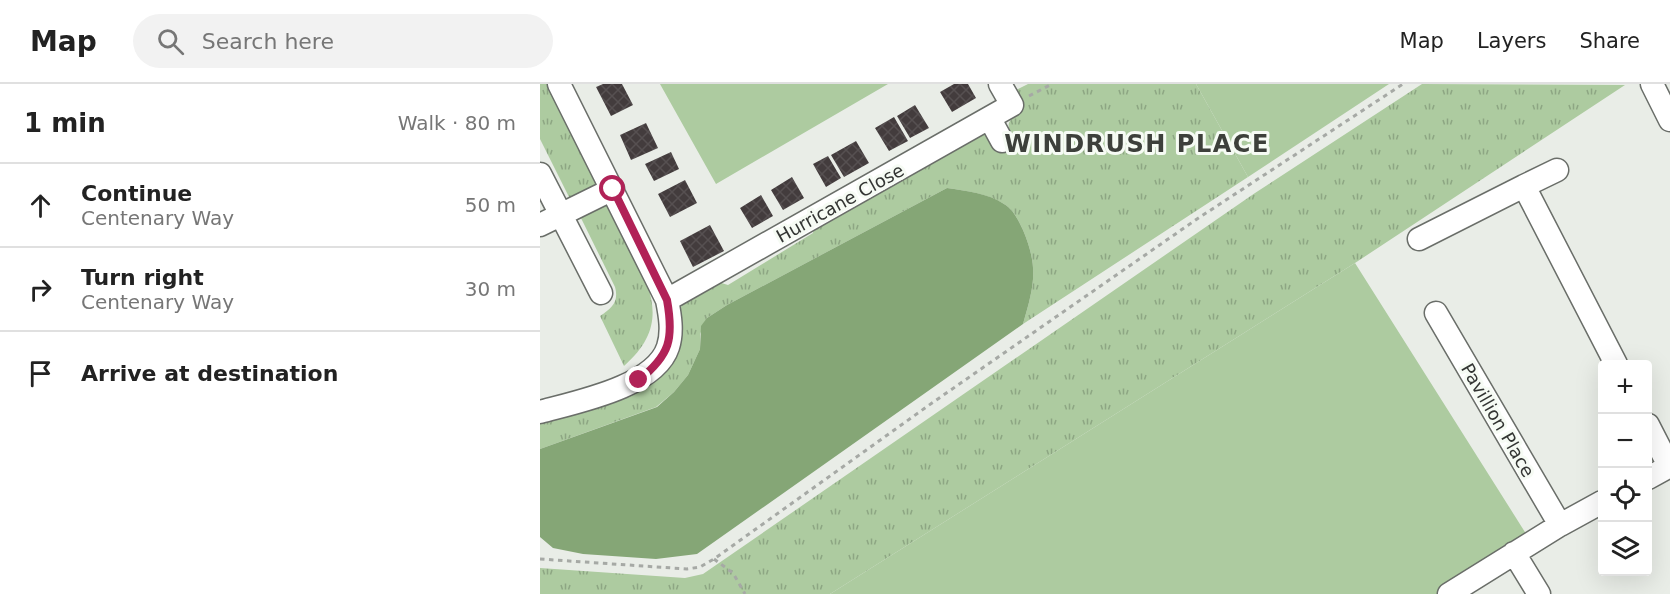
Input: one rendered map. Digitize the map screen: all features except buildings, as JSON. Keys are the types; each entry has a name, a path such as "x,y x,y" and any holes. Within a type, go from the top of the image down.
{"street":[{"path":"540,412 597,396 639,380 655,367 668,347 670,321 667,300 559,84"},
{"path":"1000,84 1012,105"},
{"path":"1652,84 1670,120"},
{"name":"Hurricane Close","path":"667,300 1012,105"},
{"path":"990,119 1002,141"},
{"path":"1419,239 1557,170"},
{"path":"540,174 601,293"},
{"path":"1524,186 1614,360"},
{"path":"540,225 613,189"},
{"name":"Pavillion Place","path":"1436,313 1560,525"},
{"path":"1652,434 1669,466 1652,475"},
{"path":"1449,594 1598,504"},
{"path":"1514,553 1539,594"}],"path":[{"path":"1012,105 1052,84"},
{"path":"540,559 687,569 700,567 1187,226 1403,84"},
{"path":"714,559 733,573 745,594"}],"green space":[{"path":"540,84 552,84 606,188 572,203 540,139"},
{"path":"660,84 888,84 716,184"},
{"path":"1028,84 1196,84 1248,177 1023,324 1032,288 1033,266 1028,243 1017,219 1010,209 991,197 947,188 727,305 707,318 700,334 700,349 688,375 674,392 656,407 540,449 540,421 643,386 683,303 718,282 728,285 813,233 814,226 983,133 988,136 996,152 1015,142 1009,124 1012,118 1022,111 1012,92"},
{"path":"1196,84 1389,84 1248,177"},
{"path":"1422,84 1625,85 1355,263 830,594 540,594 540,568 685,578 703,574 1255,193"},
{"path":"609,198 647,284 653,312 646,339 624,366 600,316 614,304 615,287 578,212"},
{"path":"1355,263 1530,540 1442,594 830,594"}],"shaded area":[{"path":"947,188 977,193 998,200 1013,212 1017,219 1028,243 1033,266 1032,288 1023,324 697,554 656,559 583,554 553,548 540,537 540,449 657,407 688,375 700,349 701,326 707,318 727,305"}],"district":[{"name":"WINDRUSH PLACE","path":"1137,144"}],"route":[{"path":"613,189 667,300 670,321 668,347 655,367 639,380"}]}
